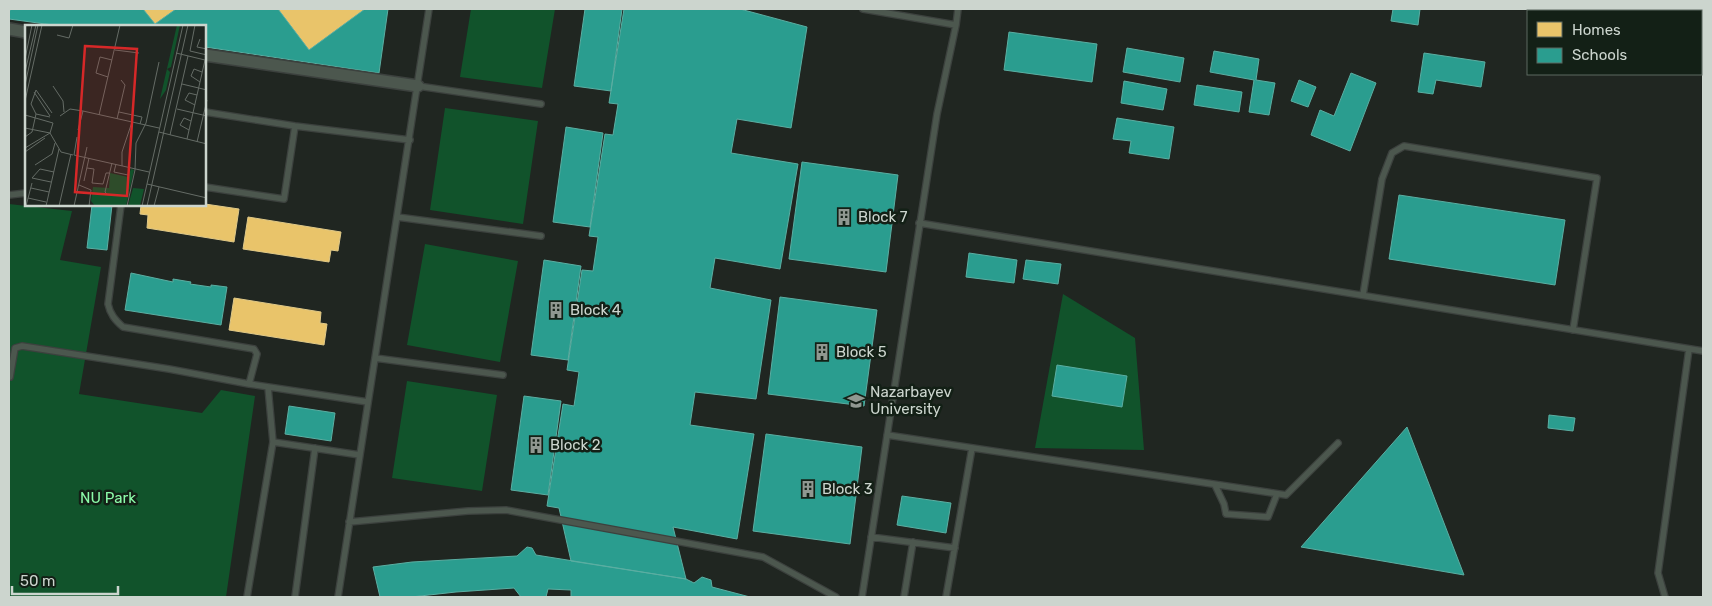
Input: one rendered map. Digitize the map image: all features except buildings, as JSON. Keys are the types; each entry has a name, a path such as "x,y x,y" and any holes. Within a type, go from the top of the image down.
{"street":[{"path":"9,29 25,32"},
{"path":"206,55 418,86"}],"lane":[{"path":"338,597 429,9"},
{"path":"863,9 956,25"},
{"path":"862,597 936,118 958,9"},
{"path":"418,86 541,104"},
{"path":"206,112 295,126 410,140"},
{"path":"206,186 284,199 295,126"},
{"path":"1363,295 1382,179 1392,153 1404,146 1597,178 1573,330"},
{"path":"9,195 25,193"},
{"path":"121,206 108,304 109,311 115,320 123,327 254,348 256,354 249,384"},
{"path":"397,217 541,236"},
{"path":"919,223 1703,351"},
{"path":"10,377 15,348 22,346 368,402"},
{"path":"1666,597 1658,573 1688,349"},
{"path":"375,358 504,375"},
{"path":"247,597 273,442 268,387"},
{"path":"887,435 1286,495 1338,443"},
{"path":"273,442 360,455"},
{"path":"295,597 316,448"},
{"path":"946,597 972,448"},
{"path":"1215,484 1224,504 1226,514 1268,517 1277,494"},
{"path":"349,522 468,511 506,510 763,557 836,597"},
{"path":"871,537 955,548"},
{"path":"904,597 913,542"}],"green space":[{"path":"471,9 555,9 542,88 460,77"},
{"path":"445,108 538,121 523,224 430,210"},
{"name":"NU Park","path":"9,204 72,211 60,260 101,267 79,394 202,413 221,390 255,396 226,597 9,597"},
{"path":"425,244 518,261 500,362 407,345"},
{"path":"1063,294 1135,338 1144,450 1035,448"},
{"path":"407,381 497,395 482,491 392,478"}],"place":[{"name":"Block 7","path":"844,217"},
{"name":"Block 4","path":"556,310"},
{"name":"Block 5","path":"822,352"},
{"name":"Nazarbayev University","path":"856,401"},
{"name":"Block 2","path":"536,445"},
{"name":"Block 3","path":"808,489"}]}
